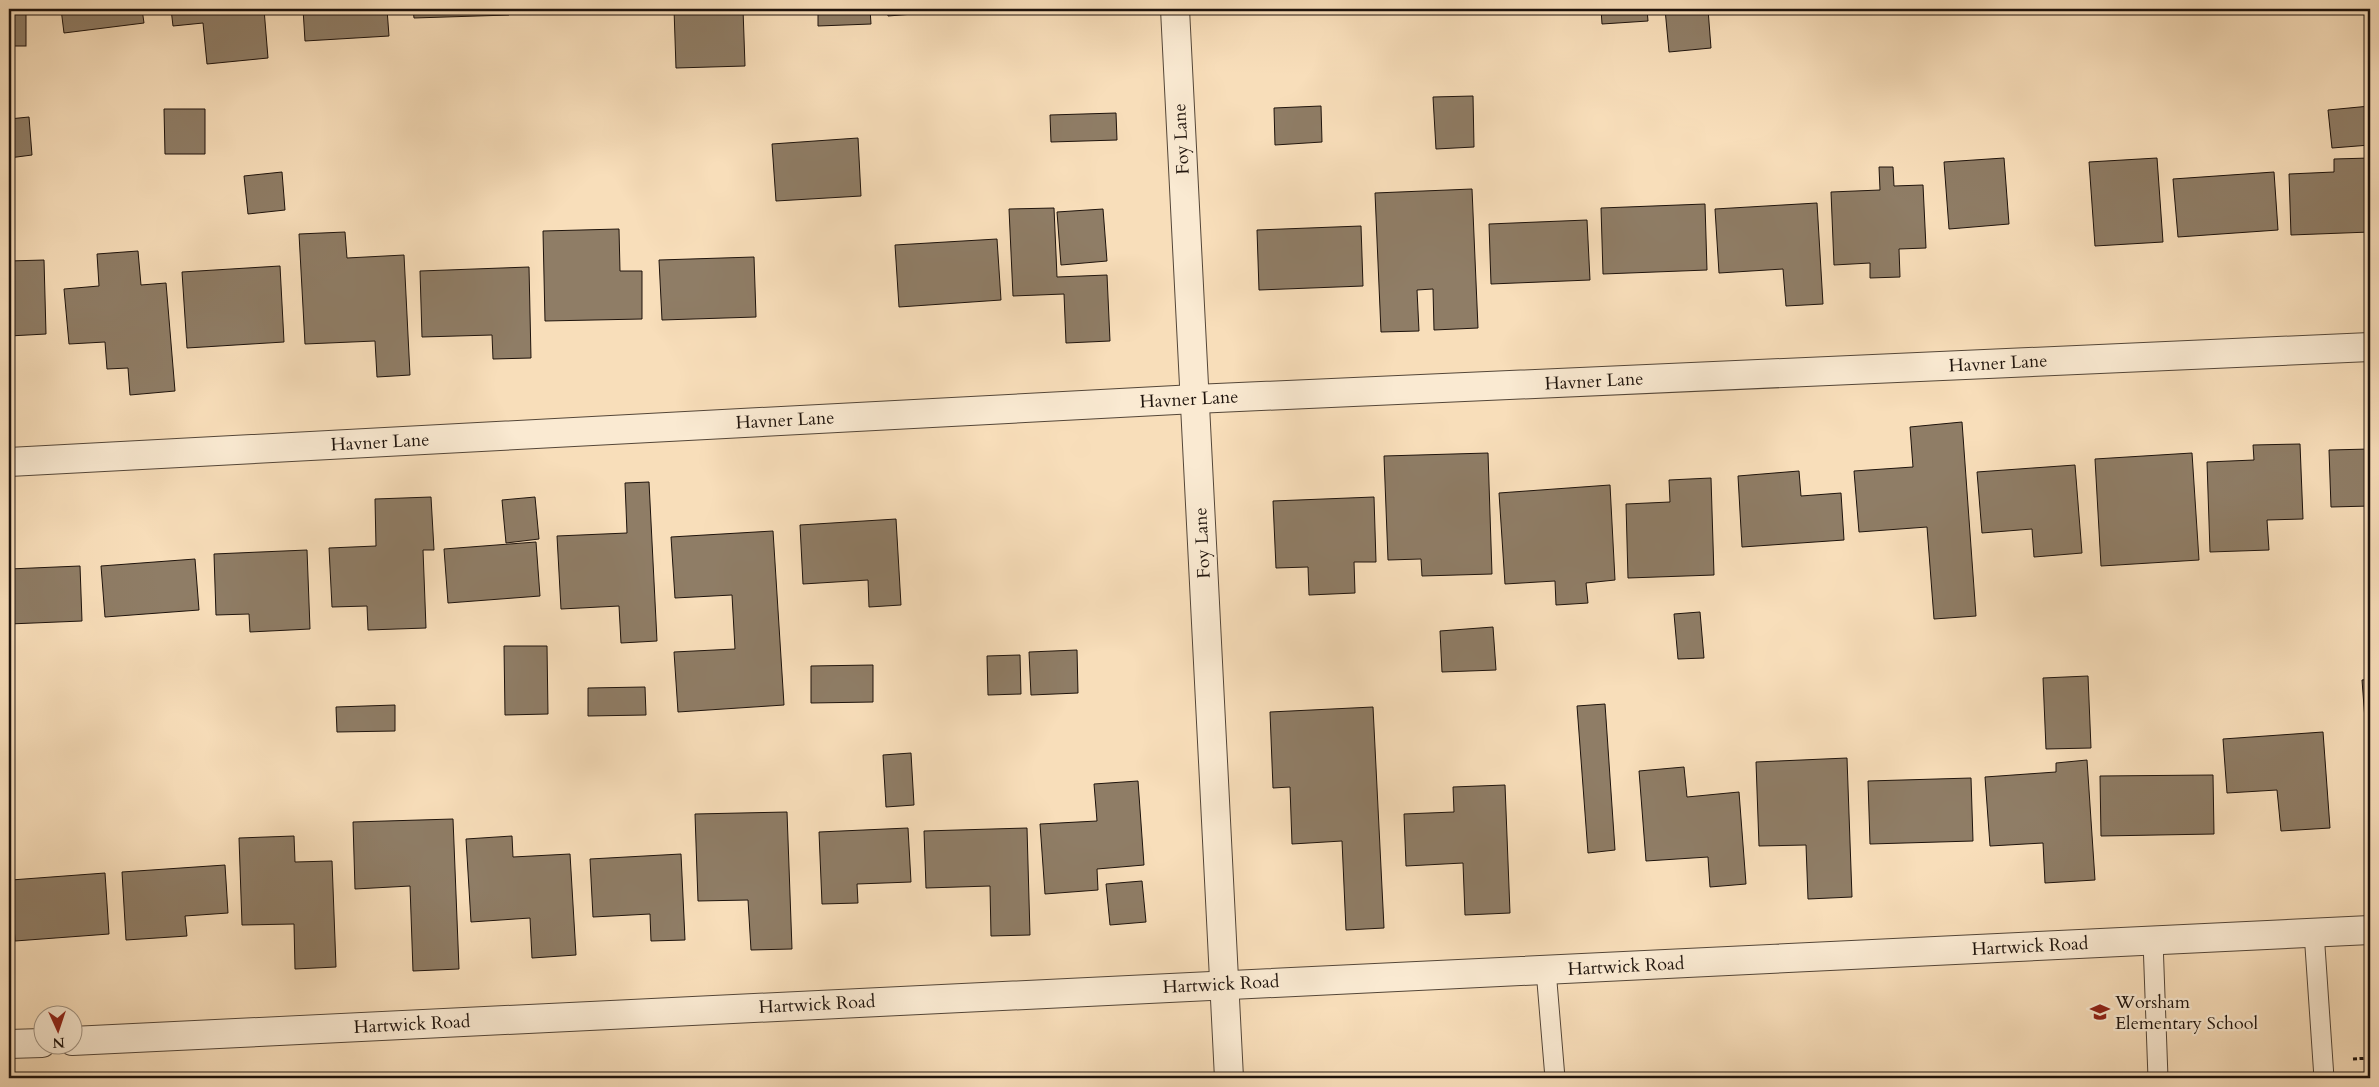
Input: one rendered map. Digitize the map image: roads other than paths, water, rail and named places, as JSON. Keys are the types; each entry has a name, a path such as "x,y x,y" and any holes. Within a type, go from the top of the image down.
{"street":[{"name":"Foy Lane","path":"1174,9 1229,1078"},
{"name":"Havner Lane","path":"9,462 1195,399 2370,347"},
{"name":"Hartwick Road","path":"82,1041 2370,930"},
{"path":"9,1044 32,1043"}],"lane":[{"path":"2314,932 2324,1078"},
{"path":"2153,941 2158,1078"},
{"path":"1546,970 1555,1078"}],"place":[{"name":"Worsham Elementary School","path":"2100,1012"}]}
